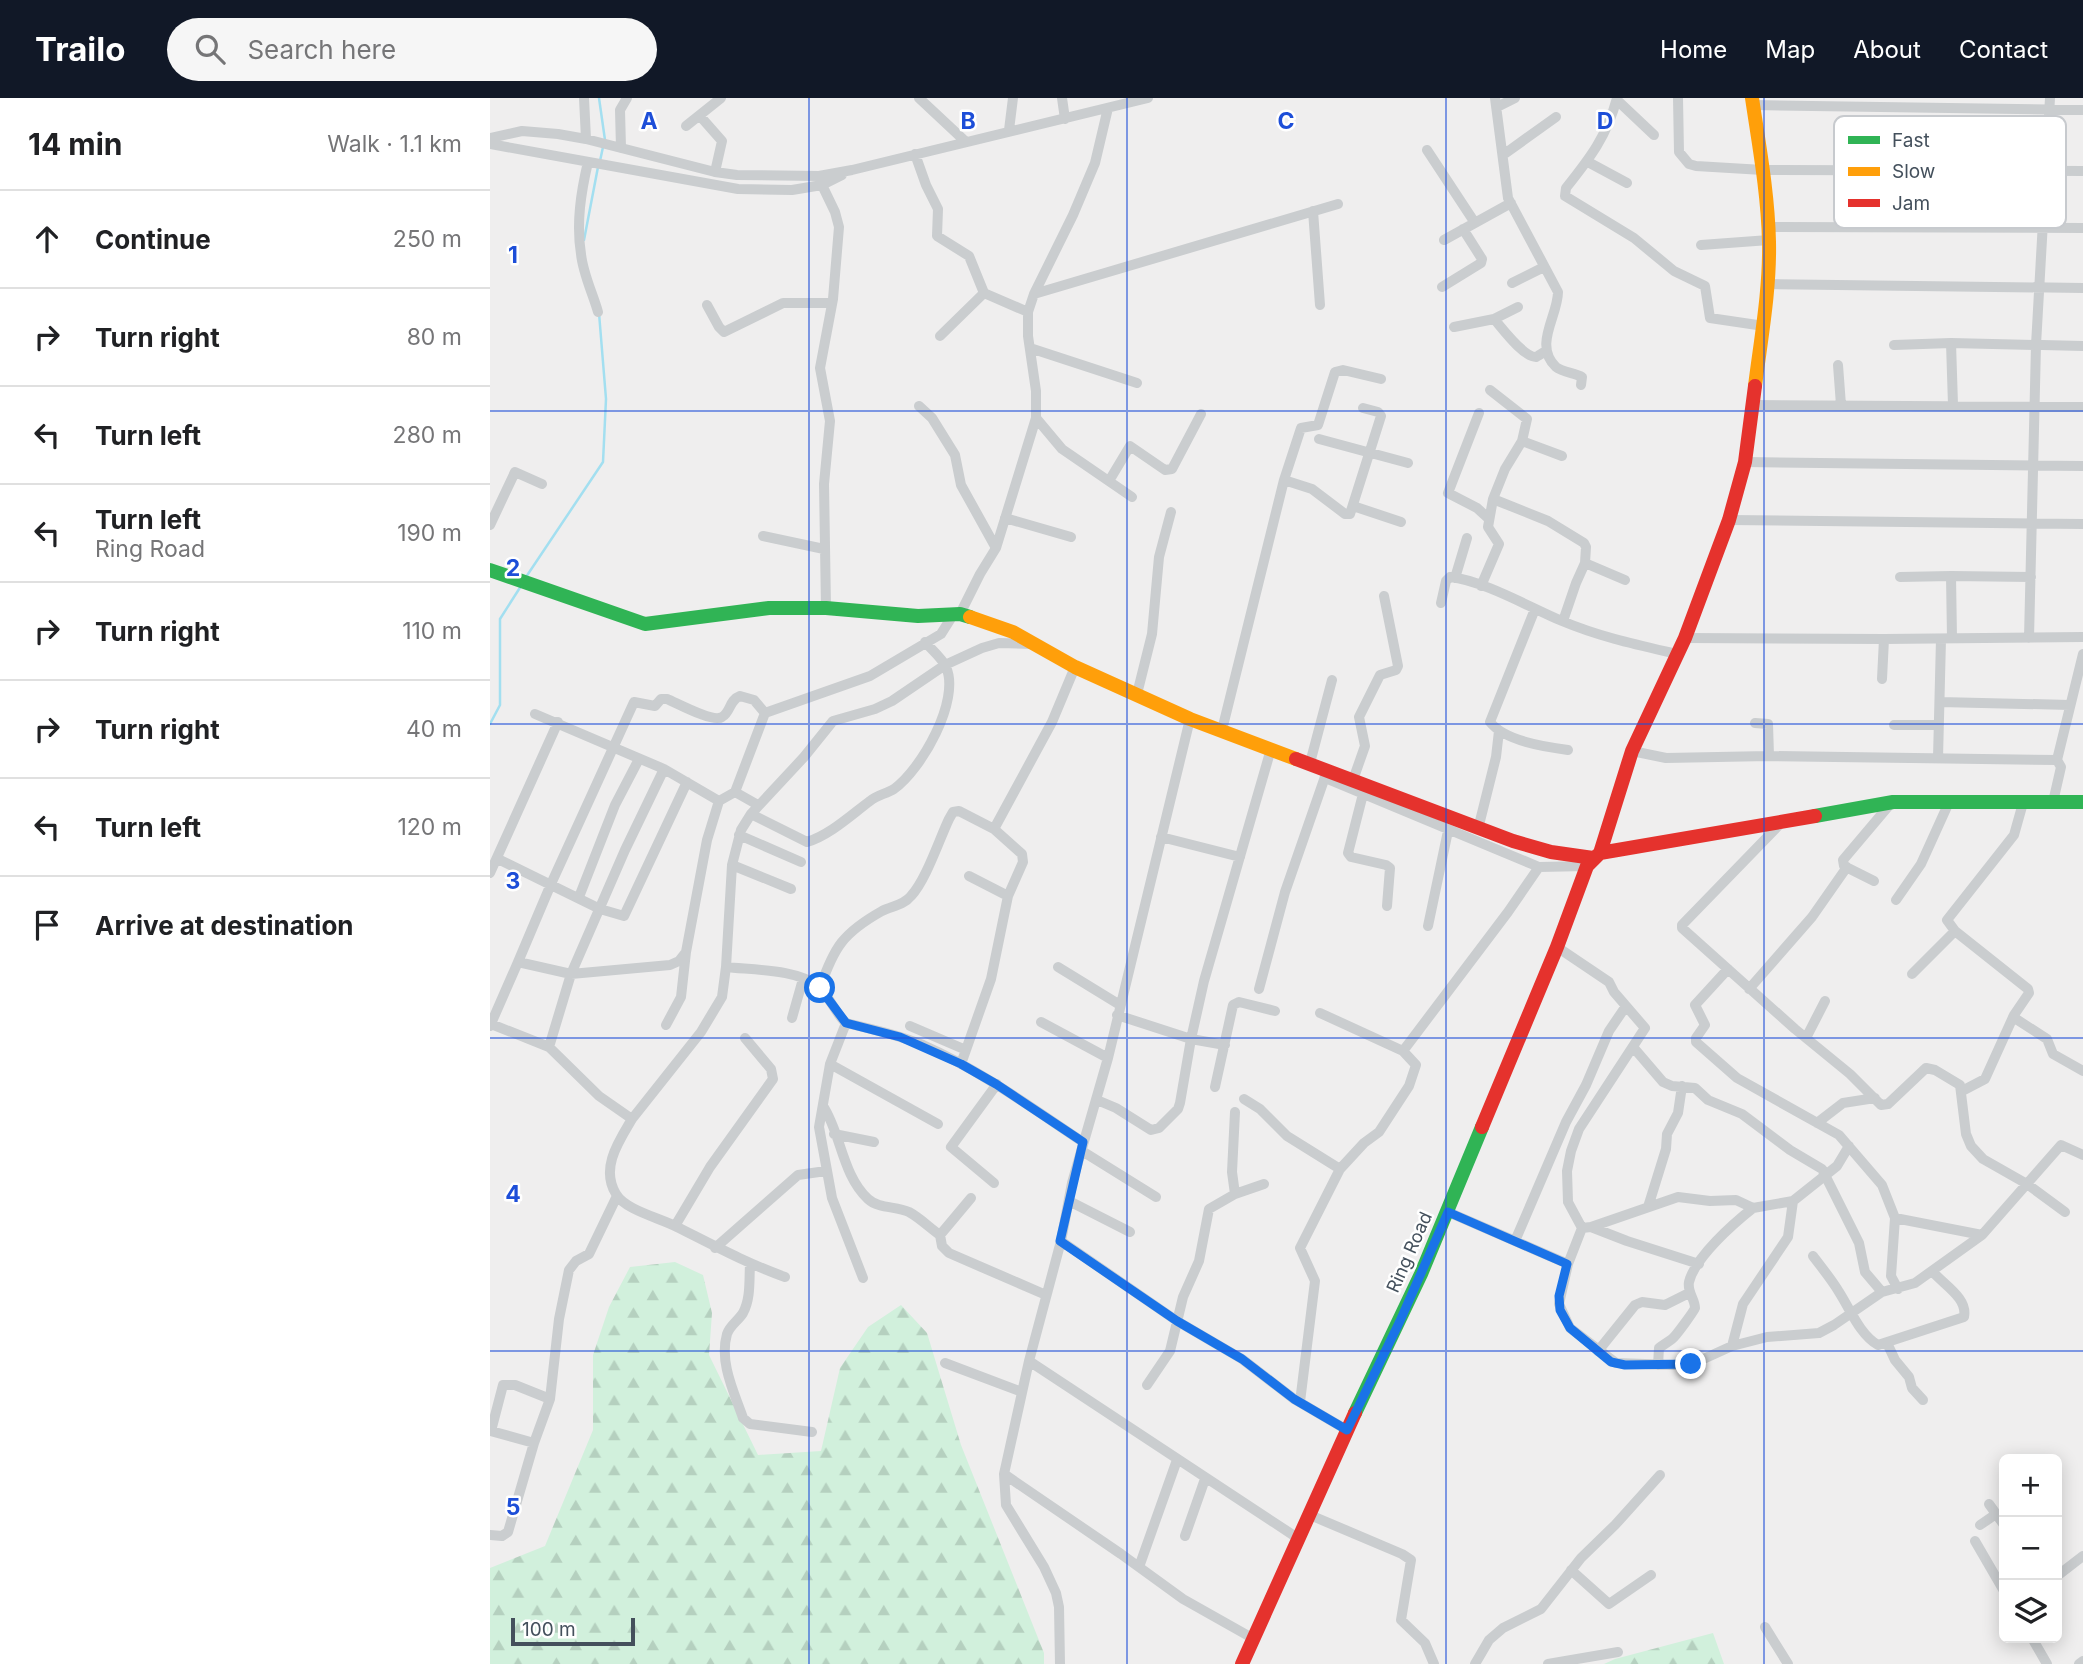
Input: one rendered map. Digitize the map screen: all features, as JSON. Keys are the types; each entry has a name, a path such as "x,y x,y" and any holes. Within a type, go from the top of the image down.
{"street":[{"path":"584,98 586,139"},
{"path":"617,147 620,110 627,98"},
{"path":"686,126 721,98"},
{"path":"919,98 965,142"},
{"path":"1009,130 1013,98"},
{"path":"1062,98 1065,119"},
{"path":"490,138 529,131 586,139 715,173 819,176 1148,98"},
{"path":"1515,98 1496,102 1511,203 1558,295 1547,330 1546,351 1556,367 1582,377 1581,385"},
{"path":"1678,98 1679,152 1684,159 1696,166 1834,170"},
{"path":"1654,135 1617,99 1608,128 1596,151 1566,188 1565,196 1634,238 1674,271 1705,286 1709,316 1712,319 1764,326"},
{"path":"1752,102 2049,104 2083,110"},
{"name":"Ring Road","path":"1242,1664 1448,1212 1593,859 1632,751 1685,638 1729,520 1745,462 1768,284 1768,234 1763,170 1752,102"},
{"path":"666,1025 681,997 686,952 707,840 719,800 735,792 765,713 870,676 946,629 996,548 1036,418 1028,312 1095,163 1108,108"},
{"path":"700,116 722,141 715,173"},
{"path":"1503,155 1556,117"},
{"path":"490,144 738,189 792,190 822,186 852,170"},
{"path":"1427,150 1475,223"},
{"path":"915,154 938,209 937,236 969,257 984,293 1028,312"},
{"path":"591,162 581,193 579,216 581,254 598,312"},
{"path":"1587,162 1627,183"},
{"path":"822,186 838,221 832,303 820,373 826,388 831,427 824,484 826,608"},
{"path":"1444,240 1511,203"},
{"path":"1034,294 1338,204"},
{"path":"1313,211 1320,305"},
{"path":"2029,638 2037,406 2036,345 2045,228"},
{"path":"1700,245 1768,234 2083,228"},
{"path":"1442,288 1482,262 1463,229"},
{"path":"1512,283 1544,267"},
{"path":"1768,284 2083,288"},
{"path":"940,336 984,293"},
{"path":"707,305 724,332 783,303 832,303"},
{"path":"1454,327 1494,319 1518,307"},
{"path":"1494,319 1514,344 1533,356 1546,351"},
{"path":"1951,343 1952,405"},
{"path":"1894,345 1951,343 2083,346"},
{"path":"1030,348 1137,383"},
{"path":"1838,365 1842,405"},
{"path":"1222,730 1284,480 1301,428 1318,425 1335,372 1343,370 1381,379"},
{"path":"1481,586 1499,544 1489,529 1488,518 1493,499 1504,470 1522,441 1526,418 1490,390"},
{"path":"1753,405 2083,407"},
{"path":"919,406 932,418 955,456 961,485 996,548"},
{"path":"1284,480 1312,489 1345,514 1350,514 1381,416 1378,412 1363,408"},
{"path":"1479,413 1448,493 1480,510 1488,518"},
{"path":"1109,481 1130,446 1166,470 1172,469 1201,414"},
{"path":"1036,418 1062,449 1132,497"},
{"path":"1319,439 1408,463"},
{"path":"1522,441 1562,456"},
{"path":"1745,462 2035,464 2083,467"},
{"path":"491,518 515,472 542,484"},
{"path":"1493,499 1548,521 1584,543 1586,562 1563,621"},
{"path":"1353,506 1401,522"},
{"path":"1137,694 1152,634 1159,556 1171,512"},
{"path":"1005,518 1071,537"},
{"path":"1729,520 2083,524"},
{"path":"763,536 824,549"},
{"path":"1455,578 1467,538"},
{"path":"1586,562 1625,580"},
{"path":"490,570 635,622 660,622 769,608 826,608 918,616 956,614 1013,632 1075,667 1190,719 1310,764 1363,794 1539,867 1892,802 2083,802"},
{"path":"1938,758 1951,576"},
{"path":"1900,577 2031,577"},
{"path":"1441,603 1446,581 1448,578 1455,578 1481,586 1604,638 1677,654"},
{"path":"1353,780 1365,746 1360,714 1380,675 1398,667 1384,596"},
{"path":"1535,609 1490,720 1492,726 1499,731 1537,746 1568,750"},
{"path":"1685,638 2083,637"},
{"path":"1882,679 1884,639"},
{"path":"735,792 755,809 807,842 840,824 875,797 894,788 929,746 946,708 949,676 945,665 925,642"},
{"path":"785,1277 750,1265 630,1206 617,1196 613,1188 611,1158 632,1119 714,1013 722,997 732,865 739,835 755,809 834,721 892,701 945,665 994,644 1034,644"},
{"path":"2053,802 2061,767 2057,760 2083,654"},
{"path":"994,830 1052,722 1075,667"},
{"path":"1310,764 1332,680"},
{"path":"632,1119 599,1096 549,1047 491,1025 551,884 634,702 655,706 661,699 667,699 709,717 718,718 724,715 734,698 740,695 754,700 765,713"},
{"path":"1940,702 2070,705"},
{"path":"535,714 664,769 719,800"},
{"path":"1060,1664 1059,1607 1056,1594 1044,1567 1006,1505 1004,1474 1029,1361 1108,1058 1190,719"},
{"path":"490,873 558,722"},
{"path":"1755,723 1768,724 1769,756"},
{"path":"1894,725 1939,725"},
{"path":"1478,829 1496,757 1499,731"},
{"path":"1097,1100 1116,1108 1148,1129 1158,1128 1178,1109 1204,981 1271,749"},
{"path":"1632,751 1666,758 1769,756 2057,760"},
{"path":"579,897 615,806 639,759"},
{"path":"549,1047 571,974 664,769"},
{"path":"1326,774 1353,780 1478,829 1551,852 1593,859"},
{"path":"1259,989 1285,892 1326,774"},
{"path":"498,859 621,917 625,915 687,782"},
{"path":"1363,794 1348,853 1353,858 1390,868 1387,906"},
{"path":"1896,900 1921,864 1950,800"},
{"path":"1874,881 1847,867 1843,860 1892,802"},
{"path":"1962,1091 1985,1079 2013,1017 2029,993 2028,989 1955,931 1948,924 1948,918 2014,835 2024,803"},
{"path":"820,988 830,958 845,936 884,910 908,900 912,895 952,813 959,811 994,830 1022,856 1023,865 1008,896 991,979 961,1064"},
{"path":"1780,823 1682,925 1684,932 1884,1106 1926,1068 1956,1080 1962,1091 1966,1134 1971,1146 1983,1158 2027,1184 2065,1212"},
{"path":"1428,926 1448,831"},
{"path":"739,835 801,862"},
{"path":"1161,837 1240,857"},
{"path":"732,865 791,888"},
{"path":"1403,1051 1539,867"},
{"path":"1749,989 1812,917 1847,867"},
{"path":"969,876 1008,896"},
{"path":"1912,974 1955,931"},
{"path":"1557,947 1609,982 1614,992 1645,1028 1579,1129 1567,1171 1568,1202 1587,1227 1699,1264"},
{"path":"518,962 571,974 670,965 679,961 686,952"},
{"path":"726,967 783,972 820,988 846,1023 900,1037 961,1064 996,1084 1156,1197"},
{"path":"1058,967 1119,1010 1191,1039 1224,1045"},
{"path":"1728,969 1695,1005 1706,1025 1696,1042 1737,1078 1839,1135 1882,1185 1895,1218 1891,1276 1898,1289"},
{"path":"792,1018 803,979"},
{"path":"1805,1038 1825,1001"},
{"path":"1215,1087 1235,1003 1275,1011"},
{"path":"1515,1241 1566,1122 1612,1026 1626,1006"},
{"path":"1300,1402 1315,1281 1300,1248 1340,1169 1364,1143 1379,1132 1409,1086 1416,1065 1403,1051 1320,1013"},
{"path":"2013,1017 2047,1039 2053,1054 2083,1071"},
{"path":"1041,1022 1108,1058"},
{"path":"846,1023 830,1064 819,1127 836,1209 863,1278"},
{"path":"910,1026 966,1051"},
{"path":"675,1226 710,1167 773,1079 773,1071 745,1038"},
{"path":"1633,1047 1663,1082 1672,1086 1695,1088 1708,1100 1742,1114 1790,1150 1822,1169 1859,1242 1865,1272 1882,1292"},
{"path":"830,1064 938,1124"},
{"path":"994,1183 951,1147 996,1084"},
{"path":"1648,1207 1666,1149 1667,1134 1678,1114 1682,1086"},
{"path":"1817,1122 1843,1103 1875,1098"},
{"path":"1244,1099 1259,1109 1287,1136 1340,1169"},
{"path":"823,1106 850,1171 865,1197 874,1203 910,1213 940,1235 942,1246 949,1253 1046,1296"},
{"path":"1235,1112 1232,1172 1235,1194"},
{"path":"834,1134 874,1142"},
{"path":"1753,1208 1736,1200 1710,1201 1684,1197 1587,1227 1567,1264 1559,1296 1560,1310 1570,1328 1616,1363 1658,1365 1691,1364 1732,1346 1767,1337 1814,1334 1835,1325 1882,1292 1915,1283 1982,1235 2061,1145 2083,1155"},
{"path":"1658,1365 1658,1348 1674,1338 1694,1312 1689,1293 1690,1279 1727,1229 1753,1208 1793,1201 1837,1167 1849,1146"},
{"path":"715,1248 799,1175 826,1171"},
{"path":"1147,1385 1168,1356 1185,1291 1199,1261 1209,1209 1235,1194 1264,1184"},
{"path":"490,1535 502,1536 508,1532 550,1398 557,1330 569,1270 574,1263 589,1254 617,1196"},
{"path":"940,1235 971,1198"},
{"path":"1069,1201 1130,1232"},
{"path":"1732,1346 1743,1304 1788,1237 1793,1201"},
{"path":"1448,1212 1567,1264"},
{"path":"1895,1218 1982,1235"},
{"path":"1060,1241 1177,1321 1242,1359 1300,1402 1347,1430"},
{"path":"1813,1256 1872,1342 1878,1345 1965,1316 1961,1300 1932,1271"},
{"path":"750,1265 745,1308 741,1317 730,1328 725,1346 726,1367 743,1418 750,1424 812,1432"},
{"path":"1598,1351 1635,1305 1642,1302 1665,1305 1689,1293"},
{"path":"1887,1343 1895,1360 1909,1377 1912,1388 1923,1400"},
{"path":"1029,1361 1299,1539"},
{"path":"945,1363 1022,1392"},
{"path":"534,1443 490,1431 505,1383 550,1398"},
{"path":"1139,1567 1177,1460"},
{"path":"1004,1474 1183,1599 1254,1639"},
{"path":"1475,1664 1489,1640 1503,1628 1541,1609 1571,1570 1660,1475"},
{"path":"1185,1536 1205,1479"},
{"path":"1980,1525 1992,1509 1999,1518"},
{"path":"1310,1515 1408,1556 1411,1560 1401,1620 1425,1643 1434,1664"},
{"path":"1975,1541 1999,1582"},
{"path":"2062,1572 2083,1556"},
{"path":"1571,1570 1609,1604 1651,1575"},
{"path":"1765,1627 1788,1664"},
{"path":"2035,1643 2047,1664"},
{"path":"1548,1664 1618,1652"},
{"path":"2079,1664 2083,1661"}],"green space":[{"path":"675,1262 703,1275 712,1313 709,1355 758,1455 821,1451 840,1368 868,1327 901,1305 927,1333 961,1445 1044,1653 1044,1664 490,1664 490,1568 545,1546 593,1430 593,1355 609,1307 630,1267"},
{"path":"1713,1633 1724,1664 1604,1664 1615,1659"}],"waterway":[{"path":"599,98 605,140"},
{"path":"600,161 603,147"},
{"path":"584,240 598,167"},
{"path":"526,577 603,462 606,399 599,313"},
{"path":"490,724 500,705 500,619 521,586"}],"traffic: fast":[{"path":"490,570 645,624 769,608 826,608 918,616 960,614 970,617"},
{"path":"1815,816 1893,802 2083,802"},
{"path":"1355,1413 1421,1274 1482,1127"}],"traffic: slow":[{"path":"1752,98 1765,188 1769,242 1767,296 1755,386"},
{"path":"970,617 1013,632 1075,667 1190,719 1296,759"}],"traffic: jam":[{"path":"1600,853 1632,751 1685,638 1729,520 1745,462 1755,386"},
{"path":"1296,759 1513,841 1551,852 1593,858"},
{"path":"1482,1127 1557,947 1587,866 1600,853 1815,816"},
{"path":"1242,1664 1355,1413"}],"route":[{"path":"820,988 838,1016 846,1023 900,1037 961,1064 1083,1142 1060,1241 1177,1321 1242,1359 1294,1399 1347,1430 1400,1321 1448,1212 1567,1264 1559,1296 1560,1310 1570,1328 1611,1362 1625,1365 1691,1364"}]}
